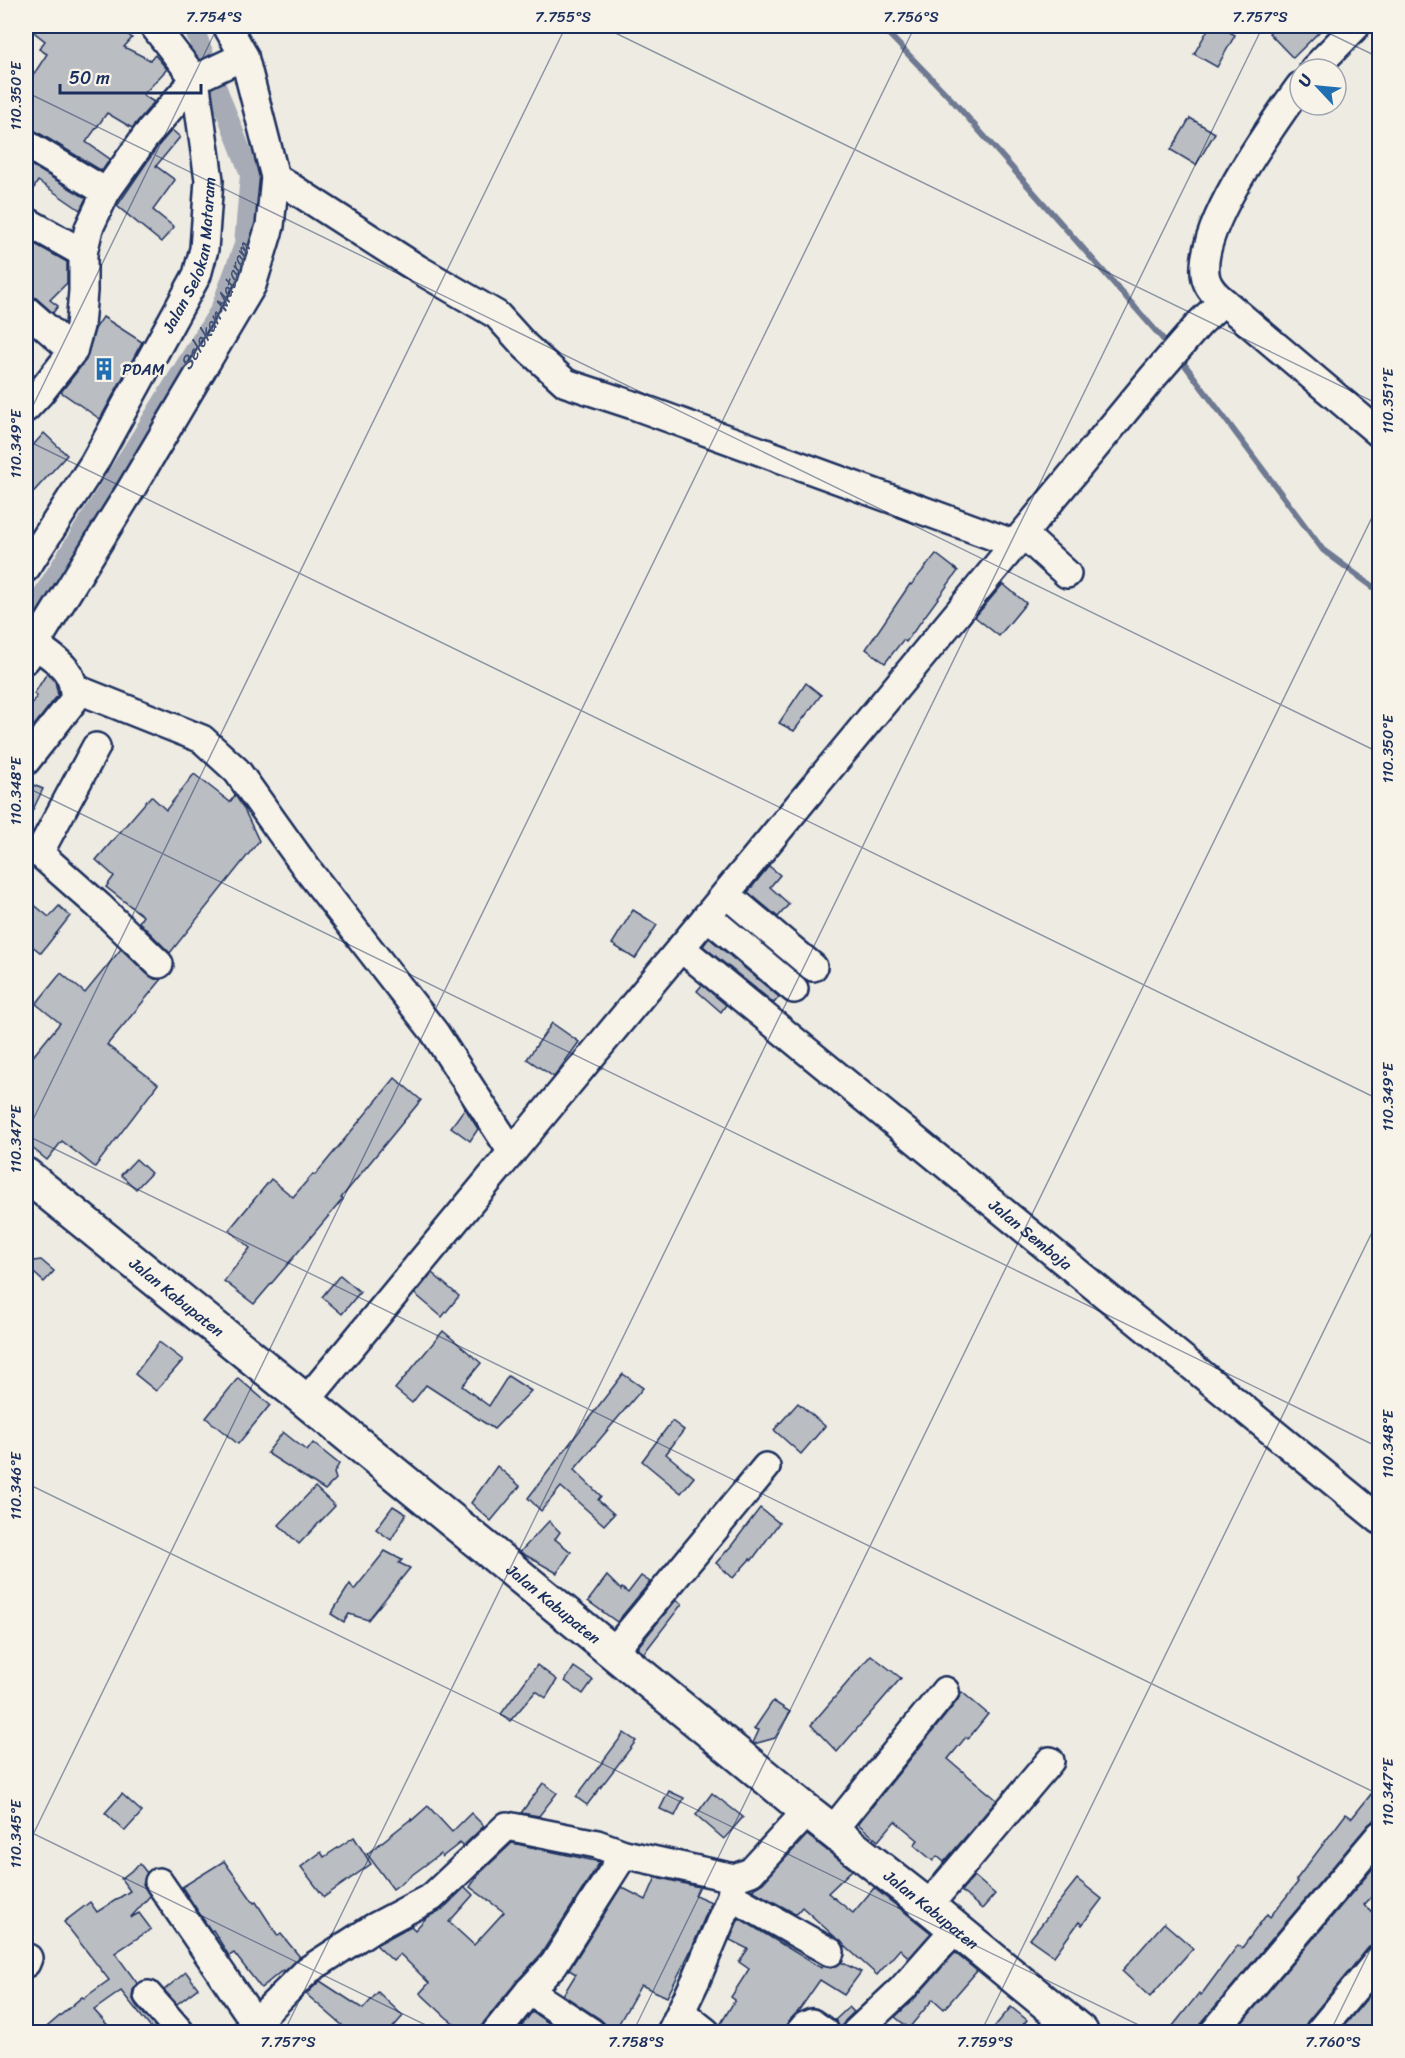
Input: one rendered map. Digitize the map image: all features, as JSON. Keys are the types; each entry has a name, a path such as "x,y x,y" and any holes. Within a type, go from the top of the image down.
{"main road":[{"name":"Jalan Kabupaten","path":"26,1174 1081,2032"}],"street":[{"name":"Jalan Selokan Mataram","path":"26,568 94,463 197,275 204,249 220,67 154,26"},
{"path":"227,26 220,67 275,177 418,269 497,315 526,348 566,384 633,405 1019,539 1067,573"},
{"path":"1326,57 1356,26"},
{"path":"26,408 73,351 80,326 83,253 89,228 106,192 146,136 220,67"},
{"path":"1288,104 1248,162 1224,206 1208,249 1206,280 1210,289 1223,301 1380,434"},
{"path":"26,144 106,192"},
{"path":"26,761 74,700 74,688 67,669 30,651 130,491 252,285 270,226 275,177"},
{"path":"26,221 83,253"},
{"path":"306,1401 1153,377 1199,324 1223,301"},
{"path":"26,310 73,351"},
{"path":"74,688 202,739 237,771 307,869 435,1033 512,1152"},
{"path":"96,747 32,853 99,906 159,964"},
{"path":"726,894 813,967"},
{"path":"707,916 794,989"},
{"name":"Jalan Semboja","path":"681,948 1380,1520"},
{"path":"613,1652 766,1467"},
{"path":"832,1831 945,1691"},
{"path":"928,1906 1050,1761"},
{"path":"706,2032 676,2022 733,1887 751,1872 807,1811"},
{"path":"159,1882 251,2028 308,1970 373,1928 432,1897 507,1826 597,1844 733,1887 830,1952"},
{"path":"1214,2032 1380,1835"},
{"path":"499,2031 529,1991 554,1964 624,1854"},
{"path":"856,2032 896,1996 955,1929"},
{"path":"1319,2032 1380,1958"},
{"path":"529,1991 591,2032"},
{"path":"148,1995 180,2032"},
{"path":"800,2032 812,2023 825,2032"}],"building":[{"path":"26,26 118,26 132,38 124,47 150,60 155,55 167,69 143,95 154,102 132,128 107,113 86,142 110,159 102,171 34,130 26,128 26,104 33,94 26,89 26,86 47,54 39,49 45,41"},
{"path":"1210,26 1219,26 1235,35 1217,67 1194,54"},
{"path":"1276,26 1325,26 1294,57 1269,33"},
{"path":"1190,118 1215,133 1196,165 1171,150"},
{"path":"172,130 180,137 156,166 175,180 153,210 174,227 161,242 117,206 158,146"},
{"path":"26,162 86,198 80,210 38,181 26,201"},
{"path":"26,239 67,262 67,283 50,300 58,306 53,313 36,298 26,295"},
{"name":"PDAM","path":"103,317 142,342 100,419 61,392 86,360 95,329"},
{"path":"44,433 67,455 26,500 26,453"},
{"path":"936,554 958,571 906,642 903,640 885,663 866,649 910,584"},
{"path":"1003,584 1026,603 999,636 975,617"},
{"path":"47,673 55,681 58,695 26,736 26,713 37,696 34,694"},
{"path":"806,683 821,695 794,731 779,723"},
{"path":"194,774 230,802 235,795 259,841 170,953 139,922 143,916 106,887 114,876 96,860 151,796 166,810"},
{"path":"26,782 43,789 26,824"},
{"path":"769,866 780,875 770,887 789,904 778,917 748,892"},
{"path":"26,898 49,917 59,906 70,916 41,953 26,941"},
{"path":"633,910 657,925 635,959 612,944"},
{"path":"709,938 779,997 774,1003 703,946"},
{"path":"121,949 148,975 155,979 162,979 107,1045 158,1084 95,1167 62,1141 47,1160 26,1143 26,1065 60,1023 36,1004 61,973 85,993"},
{"path":"702,985 726,1005 721,1012 697,991"},
{"path":"552,1023 579,1042 554,1077 527,1059"},
{"path":"395,1078 421,1100 341,1198 343,1199 254,1304 224,1281 250,1248 229,1230 271,1179 293,1197 313,1174 315,1175"},
{"path":"465,1108 478,1129 470,1141 451,1127"},
{"path":"136,1159 151,1173 136,1189 121,1175"},
{"path":"41,1260 54,1271 44,1282 26,1266 26,1262"},
{"path":"432,1273 459,1296 442,1317 415,1294"},
{"path":"340,1275 360,1292 342,1314 322,1297"},
{"path":"443,1331 481,1363 462,1386 489,1406 508,1376 531,1391 494,1429 426,1385 412,1403 395,1389"},
{"path":"159,1342 183,1360 156,1391 135,1374"},
{"path":"623,1374 643,1388 574,1470 601,1496 598,1500 614,1514 604,1525 561,1487 541,1511 528,1498"},
{"path":"238,1378 270,1405 238,1444 206,1418"},
{"path":"798,1403 825,1426 801,1454 774,1430"},
{"path":"672,1421 684,1430 666,1454 694,1477 681,1493 642,1461"},
{"path":"283,1432 307,1451 313,1443 339,1464 334,1473 336,1479 325,1490 267,1453"},
{"path":"497,1466 520,1486 491,1521 471,1503"},
{"path":"315,1487 335,1506 299,1544 279,1525"},
{"path":"393,1506 406,1514 391,1540 376,1529"},
{"path":"760,1508 779,1523 752,1560 750,1559 733,1578 716,1563"},
{"path":"549,1521 560,1532 555,1539 571,1552 557,1573 520,1552"},
{"path":"385,1551 402,1560 399,1563 410,1568 368,1620 349,1614 344,1622 331,1614 350,1584 354,1590"},
{"path":"607,1576 621,1590 622,1588 628,1593 641,1576 650,1582 617,1622 588,1601"},
{"path":"676,1600 682,1604 644,1653 637,1648"},
{"path":"871,1655 901,1678 837,1752 811,1725"},
{"path":"537,1665 557,1680 546,1698 536,1691 510,1721 501,1714"},
{"path":"574,1667 593,1680 583,1694 565,1681"},
{"path":"962,1692 988,1714 948,1759 997,1800 944,1862 937,1856 933,1861 914,1845 918,1840 895,1821 878,1841 858,1824"},
{"path":"773,1701 790,1712 775,1738 754,1744 759,1730 754,1729"},
{"path":"624,1733 636,1741 587,1805 576,1797"},
{"path":"543,1783 557,1793 539,1816 521,1813"},
{"path":"1380,1783 1380,1820 1374,1820 1368,1825 1202,2022 1199,2032 1168,2032 1199,1993 1201,1995 1238,1945 1242,1948 1267,1914 1270,1917 1346,1814 1352,1818"},
{"path":"669,1791 684,1798 675,1816 660,1809"},
{"path":"712,1793 743,1817 724,1839 696,1815"},
{"path":"122,1794 142,1812 125,1831 105,1813"},
{"path":"428,1806 452,1832 471,1813 484,1826 463,1846 460,1843 442,1857 440,1854 393,1889 367,1854"},
{"path":"807,1835 852,1870 828,1893 853,1913 874,1888 931,1933 909,1958 900,1949 877,1975 802,1907 796,1914 752,1890 763,1883"},
{"path":"354,1837 371,1864 324,1897 301,1867 321,1852 324,1857"},
{"path":"512,1843 600,1862 541,1954 478,2032 466,2032 420,1993 429,1983 400,1954 393,1961 376,1945 411,1926 415,1930 426,1918 443,1909 465,1887 473,1895 449,1922 474,1945 504,1912 470,1887 479,1874"},
{"path":"1380,1860 1380,1888 1364,1905 1380,1918 1380,1943 1368,1948 1307,2022 1304,2032 1234,2032"},
{"path":"224,1861 254,1903 256,1902 278,1936 281,1934 300,1957 261,1988 234,1953 229,1956 182,1887"},
{"path":"140,1864 147,1873 143,1884 150,1896 130,1918 139,1913 151,1929 115,1953 137,1983 132,1997 136,2005 157,2029 154,2032 121,1991 94,2010 114,2032 41,2032 82,1997 84,1998 109,1980 64,1922 90,1902 97,1912 130,1891 121,1879"},
{"path":"974,1876 995,1894 982,1909 961,1891"},
{"path":"656,1877 699,1887 695,1895 711,1902 692,1948 667,1997 641,1985 614,2032 607,2032 605,2024 600,2019 563,1995 576,1974 569,1970 621,1887 646,1900"},
{"path":"1077,1879 1102,1899 1082,1925 1079,1922 1054,1956 1030,1939"},
{"path":"739,1918 821,1968 822,1966 831,1968 841,1962 861,1972 844,1995 820,1980 788,2022 785,2032 730,2032 720,2025 735,2000 731,1997 749,1969 739,1962 748,1949 730,1940"},
{"path":"1164,1923 1193,1948 1150,1997 1122,1971"},
{"path":"955,1953 977,1971 944,2009 933,1999 909,2028 895,2017"},
{"path":"186,1972 198,1988 177,2004 164,1990"},
{"path":"320,1981 363,2009 378,1992 403,2016 389,2032 350,2032 306,1994"},
{"path":"1380,1983 1380,2032 1339,2032"},
{"path":"849,2007 854,2012 845,2021 841,2032 835,2020"},
{"path":"1011,2007 1027,2020 1017,2032 990,2032"},
{"path":"532,2012 563,2032 517,2032"}],"waterway":[{"name":"Selokan Mataram","path":"26,622 220,310 244,245 250,174 193,26"},
{"path":"881,26 954,102 1170,347"},
{"path":"1179,357 1323,550 1380,592"}],"place":[{"name":"PDAM","path":"104,369"}]}
